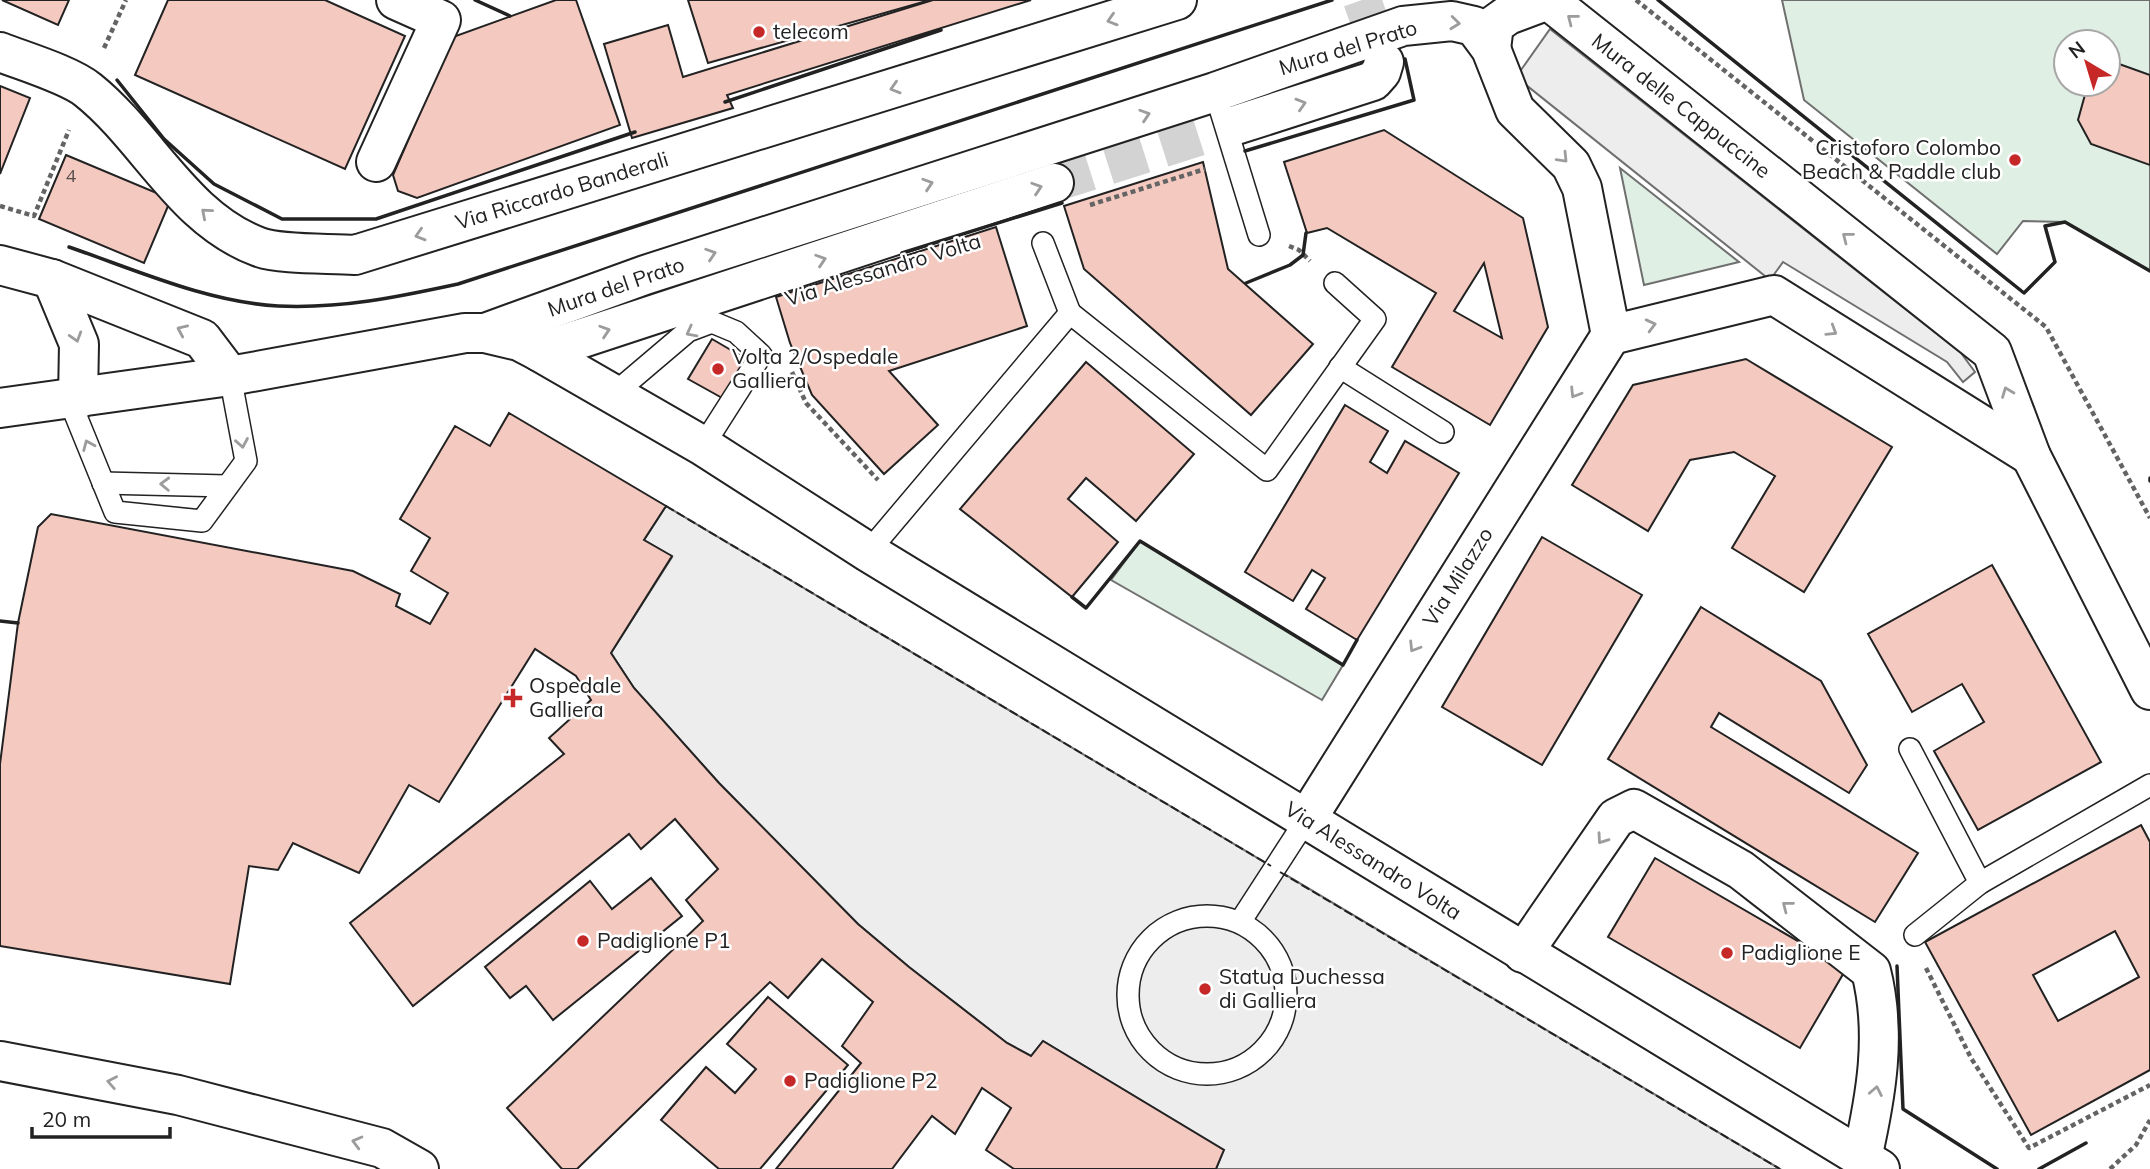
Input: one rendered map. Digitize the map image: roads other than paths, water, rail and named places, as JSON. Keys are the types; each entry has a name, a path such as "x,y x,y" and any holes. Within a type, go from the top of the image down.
{"street":[{"path":"376,162 441,20 396,0"},
{"name":"Via Riccardo Banderali","path":"0,52 86,87 121,119 176,187 218,224 261,248 355,255 1177,0"},
{"name":"Mura delle Cappuccine","path":"1491,49 1494,25 1508,15 1548,0 1992,352 2031,456 2150,690"},
{"name":"Mura del Prato","path":"0,408 230,376 465,333 485,333 658,271 1216,92 1404,26 1452,21 1474,26 1491,49 1514,110 1571,165 1582,188 1611,335"},
{"path":"1236,125 1373,81 1381,72 1384,62"},
{"path":"540,352 1066,196"},
{"path":"0,265 51,279 202,339 230,376"},
{"path":"51,279 79,344 73,399"},
{"path":"1611,335 1774,295 2031,456"},
{"name":"Via Alessandro Volta","path":"485,333 519,341 615,393 868,552 1871,1163"},
{"name":"Via Milazzo","path":"1306,820 1611,335"},
{"path":"1523,953 1616,818 1624,812 1634,809 1741,870 1871,971 1878,996 1879,1081 1871,1163"},
{"path":"0,1061 178,1095 382,1148 419,1169"}],"lane":[{"path":"1216,92 1259,235"},
{"path":"1043,243 1070,313 1267,470 1375,319 1335,283"},
{"path":"868,552 1070,313"},
{"path":"615,393 688,331 712,323 736,332 761,355 703,446"},
{"path":"1340,367 1443,432"},
{"path":"73,399 115,512 202,521 246,461 230,376"},
{"path":"103,483 227,486"},
{"path":"1910,749 1980,883"},
{"path":"1915,935 1980,883 2150,785"},
{"path":"1240,922 1306,820"},
{"path":"1209,915 1240,922 1265,939 1282,966 1287,997 1280,1027 1262,1052 1236,1069 1205,1074 1175,1068 1150,1050 1133,1024 1128,993 1134,962 1152,937 1179,920 1209,915"}],"tunnel":[{"path":"1362,0 1384,62"},
{"path":"1054,183 1236,125"}],"place":[{"name":"telecom","path":"759,32"},
{"name":"Cristoforo Colombo Beach & Paddle club","path":"2015,160"},
{"name":"Volta 2/Ospedale Galliera","path":"718,369"},
{"name":"Ospedale Galliera","path":"513,698"},
{"name":"Padiglione P1","path":"583,941"},
{"name":"Padiglione E","path":"1727,953"},
{"name":"Statua Duchessa di Galliera","path":"1205,989"},
{"name":"Padiglione P2","path":"790,1081"}]}
